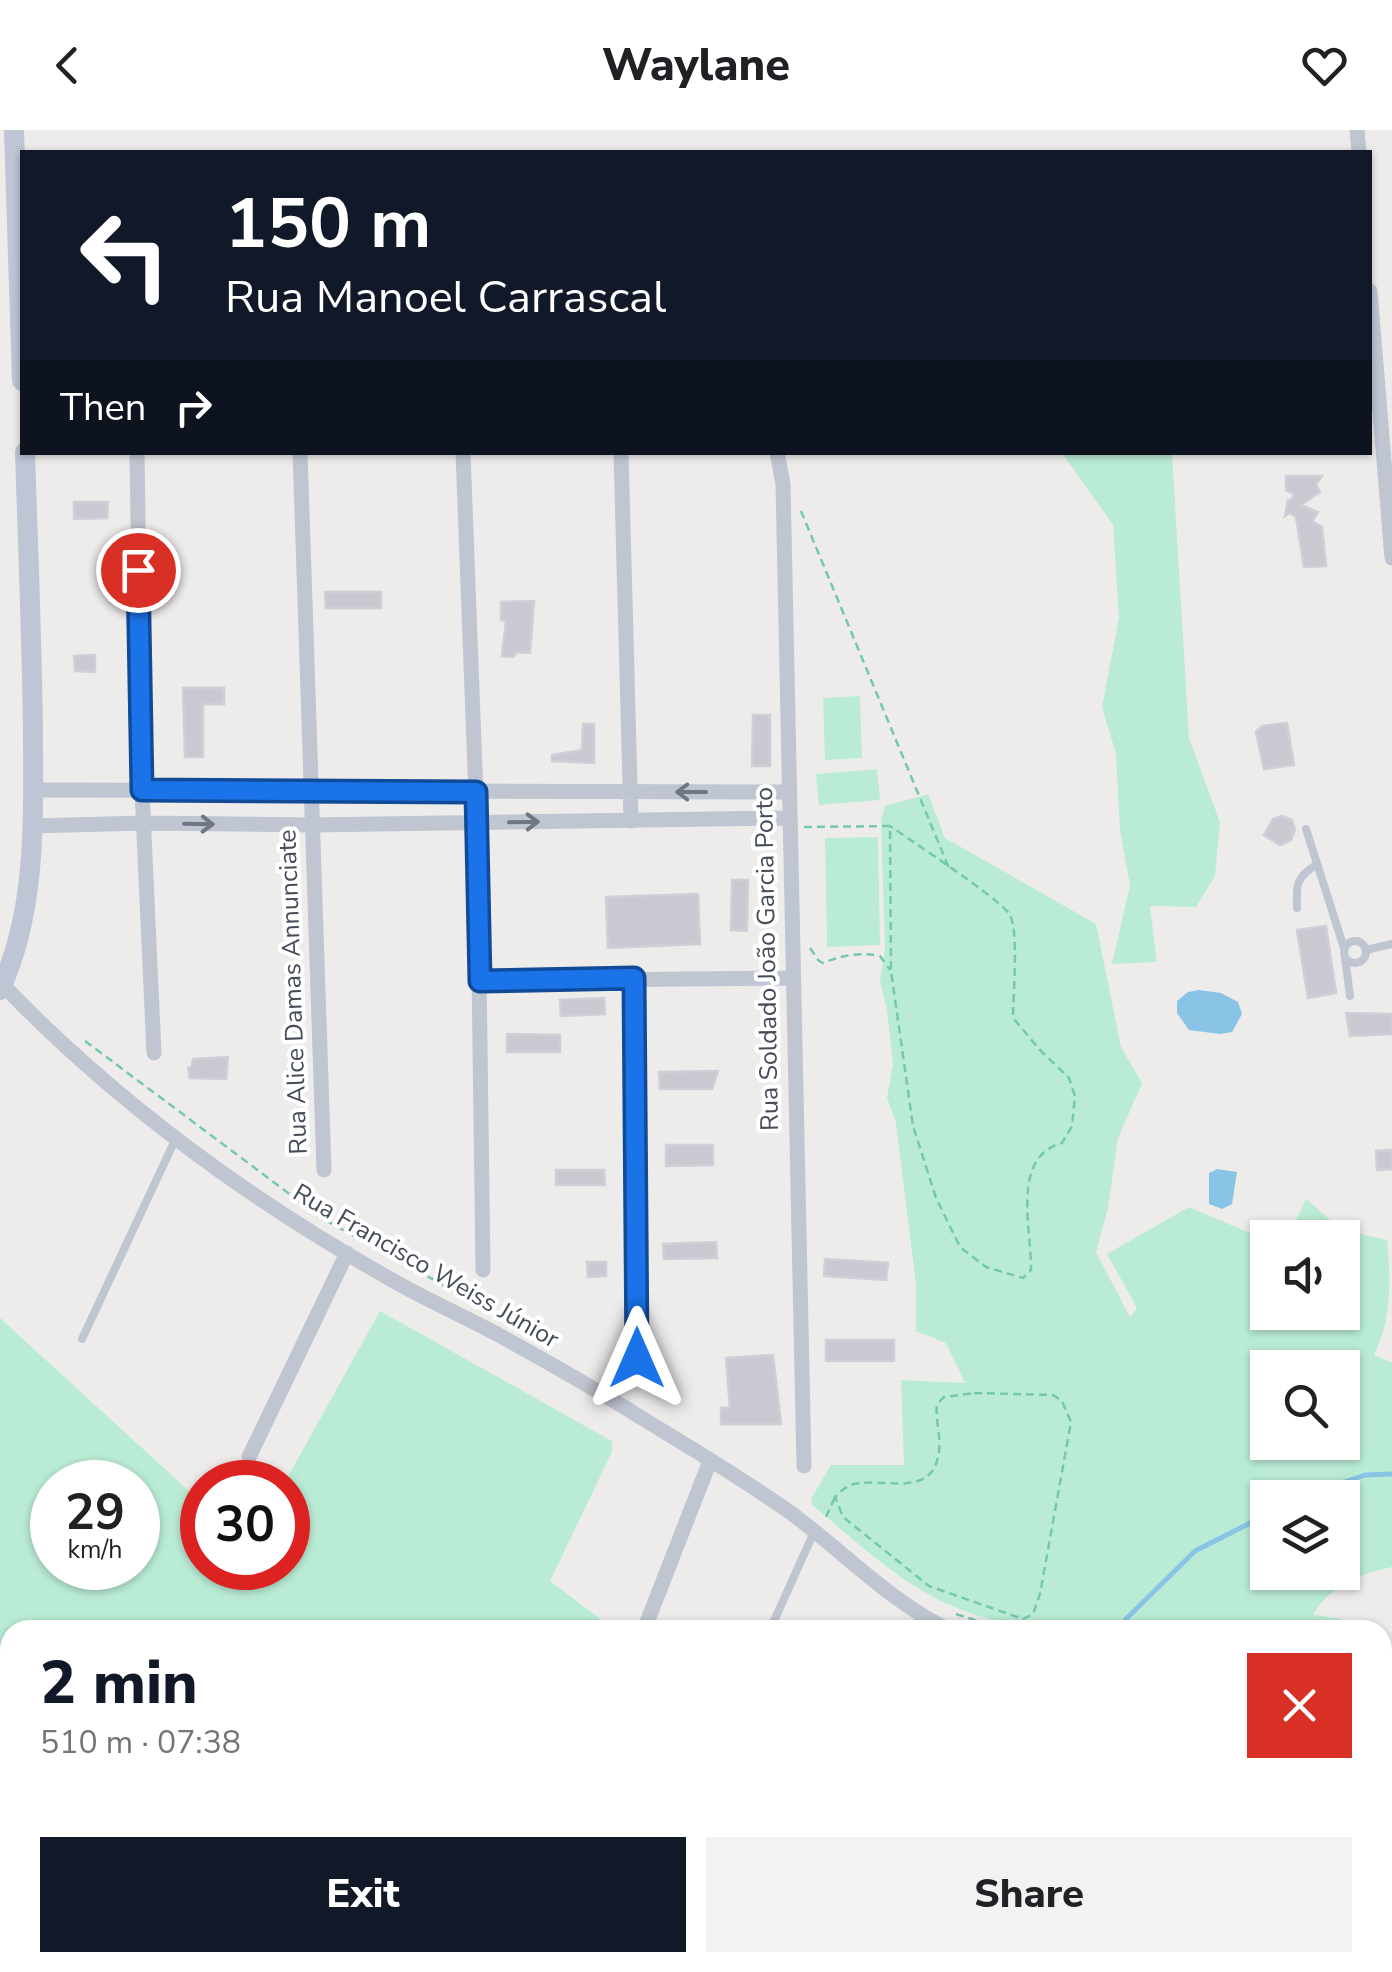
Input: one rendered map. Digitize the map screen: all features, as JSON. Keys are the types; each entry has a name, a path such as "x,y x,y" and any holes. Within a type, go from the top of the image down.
{"main road":[{"path":"14,130 20,318"},
{"path":"1,986 20,936 32,826 25,455"}],"street":[{"path":"1372,301 1384,361 1392,558"},
{"path":"137,455 142,790 154,1053"},
{"name":"Rua Alice Damas Annunciate","path":"300,455 324,1170"},
{"path":"464,455 477,823 483,1270"},
{"path":"621,455 632,820"},
{"name":"Rua Soldado João Garcia Porto","path":"777,455 782,484 804,1466"},
{"path":"33,790 788,792"},
{"path":"110,790 112,824"},
{"path":"32,826 112,824 143,818 312,826 632,820 789,823"},
{"path":"634,978 637,1358"},
{"path":"480,981 792,978"},
{"name":"Rua Francisco Weiss Júnior","path":"1,986 145,1116 238,1184 347,1254 506,1339 710,1461 818,1535 928,1620"},
{"path":"249,1456 347,1254"},
{"path":"648,1620 710,1461"}],"lane":[{"path":"1306,829 1344,953 1350,996"},
{"path":"1296,908 1296,884 1303,873 1316,865"},
{"path":"1344,953 1355,941 1366,950"},
{"path":"1366,950 1392,944"},
{"path":"1344,953 1357,964 1366,950"},
{"path":"82,1339 176,1138"},
{"path":"775,1620 818,1535"}],"path":[{"path":"801,512 949,870"},
{"path":"789,823 890,826 985,893 1010,916 1014,946 1013,1018 1070,1078 1075,1096 1072,1126 1062,1143 1051,1146 1038,1158 1026,1198 1031,1270 1024,1278 986,1266 960,1247 936,1198 914,1126 891,971 890,826"},
{"path":"806,941 823,963 844,954 875,955 891,971"},
{"path":"818,1535 834,1497 855,1484 900,1485 923,1480 940,1450 935,1422 937,1404 944,1397 974,1393 1053,1395 1062,1401 1072,1422 1040,1594 1033,1614 1023,1619 929,1586 843,1516 834,1497"}],"green space":[{"path":"1063,455 1172,455 1189,738 1220,822 1215,876 1196,907 1150,906 1157,962 1112,964 1130,885 1120,831 1116,754 1102,707 1119,617 1113,525"},
{"path":"860,696 862,758 825,760 823,698"},
{"path":"877,769 880,800 819,805 816,774"},
{"path":"928,794 945,838 1096,924 1121,1047 1142,1083 1118,1138 1108,1208 1096,1252 1130,1317 1137,1308 1107,1254 1189,1207 1250,1233 1250,1330 1360,1330 1360,1234 1387,1240 1389,1299 1374,1355 1392,1363 1392,1567 1360,1577 1360,1480 1250,1480 1250,1590 1336,1590 1313,1615 1342,1620 994,1620 962,1610 914,1586 812,1505 811,1499 831,1465 904,1465 901,1380 965,1383 946,1343 916,1331 916,1284 896,1123 887,1098 893,1064 880,981 885,949 881,820 885,806"},
{"path":"878,837 880,945 827,947 825,838"},
{"path":"1306,1199 1330,1220 1296,1220"},
{"path":"380,1311 612,1441 612,1452 550,1581 602,1620 0,1620 0,1318 155,1460 30,1460 30,1590 160,1590 160,1465 180,1483 180,1590 310,1590 310,1460 297,1460"}],"water":[{"path":"1188,992 1221,993 1238,1002 1242,1014 1232,1032 1189,1030 1177,1013 1177,1001"},
{"path":"1217,1169 1237,1172 1232,1204 1222,1209 1209,1204 1209,1173"}],"building":[{"path":"1286,476 1322,476 1316,484 1320,492 1301,505 1318,512 1312,521 1322,527 1326,566 1304,567 1296,517 1289,513 1285,516 1288,500 1294,494 1286,490"},
{"path":"74,502 108,502 107,518 74,519"},
{"path":"325,592 381,592 381,608 326,608"},
{"path":"534,601 530,653 502,656 506,621 501,620 501,602"},
{"path":"95,655 95,672 75,671 74,656"},
{"path":"183,688 224,688 224,704 203,704 203,757 185,757"},
{"path":"753,715 770,715 770,766 752,766"},
{"path":"1287,723 1294,765 1264,769 1256,732 1262,726"},
{"path":"583,724 594,724 594,763 552,761 552,755 582,750"},
{"path":"1282,816 1292,820 1295,830 1291,840 1280,845 1264,835 1273,819"},
{"path":"732,880 748,880 747,931 731,930"},
{"path":"698,894 700,944 608,948 606,897"},
{"path":"1326,926 1336,993 1308,998 1297,930"},
{"path":"604,998 605,1014 561,1016 560,1000"},
{"path":"1346,1013 1392,1014 1392,1034 1350,1036"},
{"path":"507,1034 560,1035 560,1052 507,1052"},
{"path":"228,1057 226,1079 190,1078 188,1068 193,1059"},
{"path":"718,1071 712,1089 660,1089 659,1072"},
{"path":"666,1145 713,1145 713,1165 666,1166"},
{"path":"1392,1150 1392,1169 1377,1170 1376,1151"},
{"path":"556,1170 604,1170 605,1185 556,1185"},
{"path":"716,1242 717,1258 664,1259 663,1244"},
{"path":"825,1259 888,1263 886,1280 824,1276"},
{"path":"587,1262 606,1262 606,1276 588,1277"},
{"path":"826,1340 894,1340 894,1361 826,1361"},
{"path":"773,1355 781,1424 721,1424 721,1408 730,1408 726,1358"}],"waterway":[{"path":"1351,1480 1392,1474"},
{"path":"1126,1620 1195,1551 1250,1523"}],"route":[{"path":"138,570 142,790 476,792 480,981 634,978 637,1358"}]}
